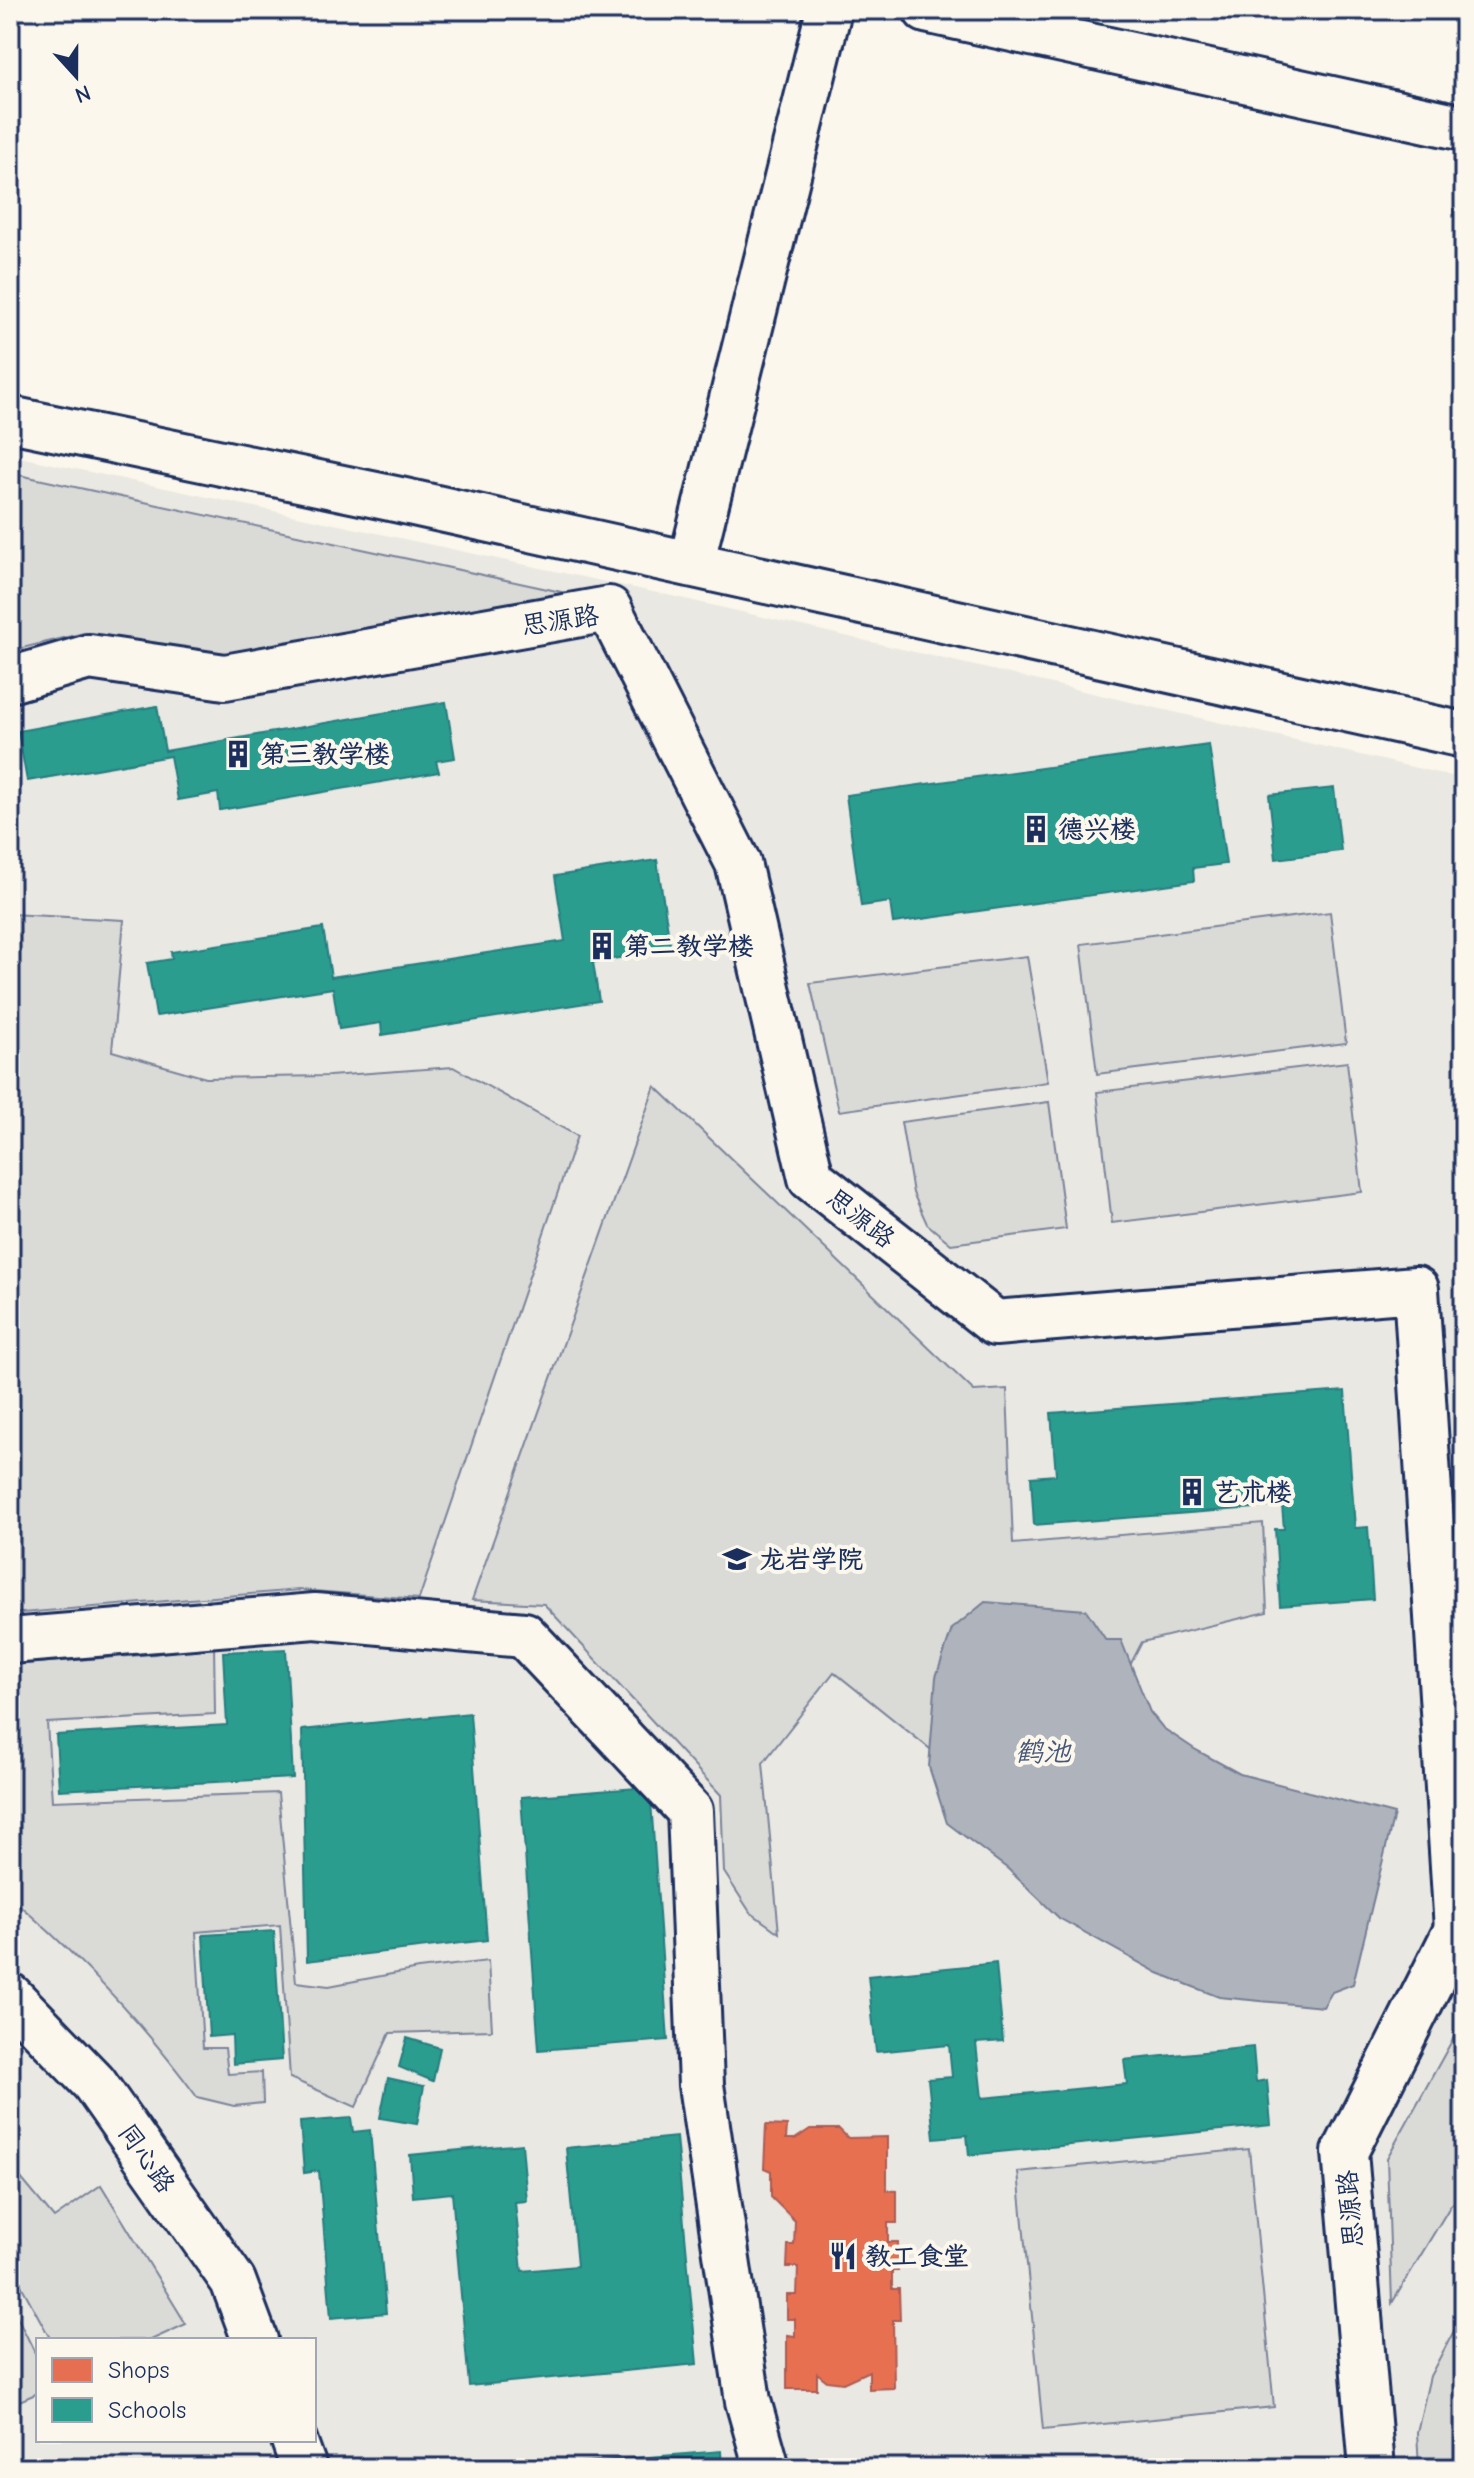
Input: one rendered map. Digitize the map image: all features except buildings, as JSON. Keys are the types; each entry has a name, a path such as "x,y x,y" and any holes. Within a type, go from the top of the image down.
{"street":[{"path":"691,564 829,10"},
{"path":"926,10 1464,128"},
{"path":"10,419 400,500 1464,735"},
{"name":"思源路","path":"10,680 89,657 225,677 609,609 738,863 811,1178 995,1323 1416,1289 1461,1928 1345,2152 1372,2468"},
{"path":"10,1641 315,1616 524,1635 690,1811 701,2085 748,2401 767,2468"},
{"name":"同心路","path":"10,1996 94,2083 233,2281 254,2338"},
{"path":"295,2442 304,2468"}],"shaded area":[{"name":"龙岩学院","path":"10,455 672,596 1464,779 1464,2468 10,2468"},
{"path":"10,473 566,593 225,654 84,633 10,651"},
{"path":"1330,912 1346,1043 1097,1074 1081,944"},
{"path":"10,914 124,920 112,1051 206,1078 329,1076 453,1067 577,1136 419,1599 299,1590 10,1614"},
{"path":"1027,956 1048,1082 839,1111 810,983"},
{"path":"1347,1062 1362,1192 1112,1223 1097,1092"},
{"path":"655,1086 974,1391 1007,1389 1013,1544 1263,1523 1267,1612 1142,1642 1041,1838 834,1672 763,1763 779,1933 750,1912 724,1872 721,1795 544,1604 472,1600"},
{"path":"1049,1102 1066,1229 951,1244 927,1224 913,1193 901,1122"},
{"path":"214,1643 215,1714 47,1723 52,1801 278,1793 296,1982 329,1986 418,1969 488,1961 492,2030 390,2033 356,2107 290,2078 280,1925 196,1932 203,2048 225,2048 228,2074 262,2072 263,2103 234,2106 197,2097 110,1992 10,1897 10,1665 155,1654"},
{"path":"1464,2019 1464,2195 1451,2205 1392,2303 1387,2158"},
{"path":"1249,2149 1274,2407 1043,2430 1018,2172"},
{"path":"10,2165 54,2218 101,2185 186,2324 155,2338 50,2338 10,2265"},
{"path":"10,2302 36,2355 36,2394 10,2405"},
{"path":"1464,2312 1464,2468 1419,2468 1417,2432 1430,2376"}],"water":[{"name":"鹤池","path":"985,1602 1086,1610 1106,1640 1121,1640 1150,1712 1163,1728 1196,1750 1240,1774 1394,1814 1353,1984 1332,1992 1323,2007 1219,1997 1158,1973 1059,1918 1008,1869 947,1823 929,1767 936,1677 952,1629"}],"place":[{"name":"第三教学楼","path":"238,754"},
{"name":"德兴楼","path":"1036,829"},
{"name":"第二教学楼","path":"602,946"},
{"name":"艺术楼","path":"1192,1492"},
{"name":"龙岩学院","path":"737,1559"},
{"name":"教工食堂","path":"843,2256"}]}
